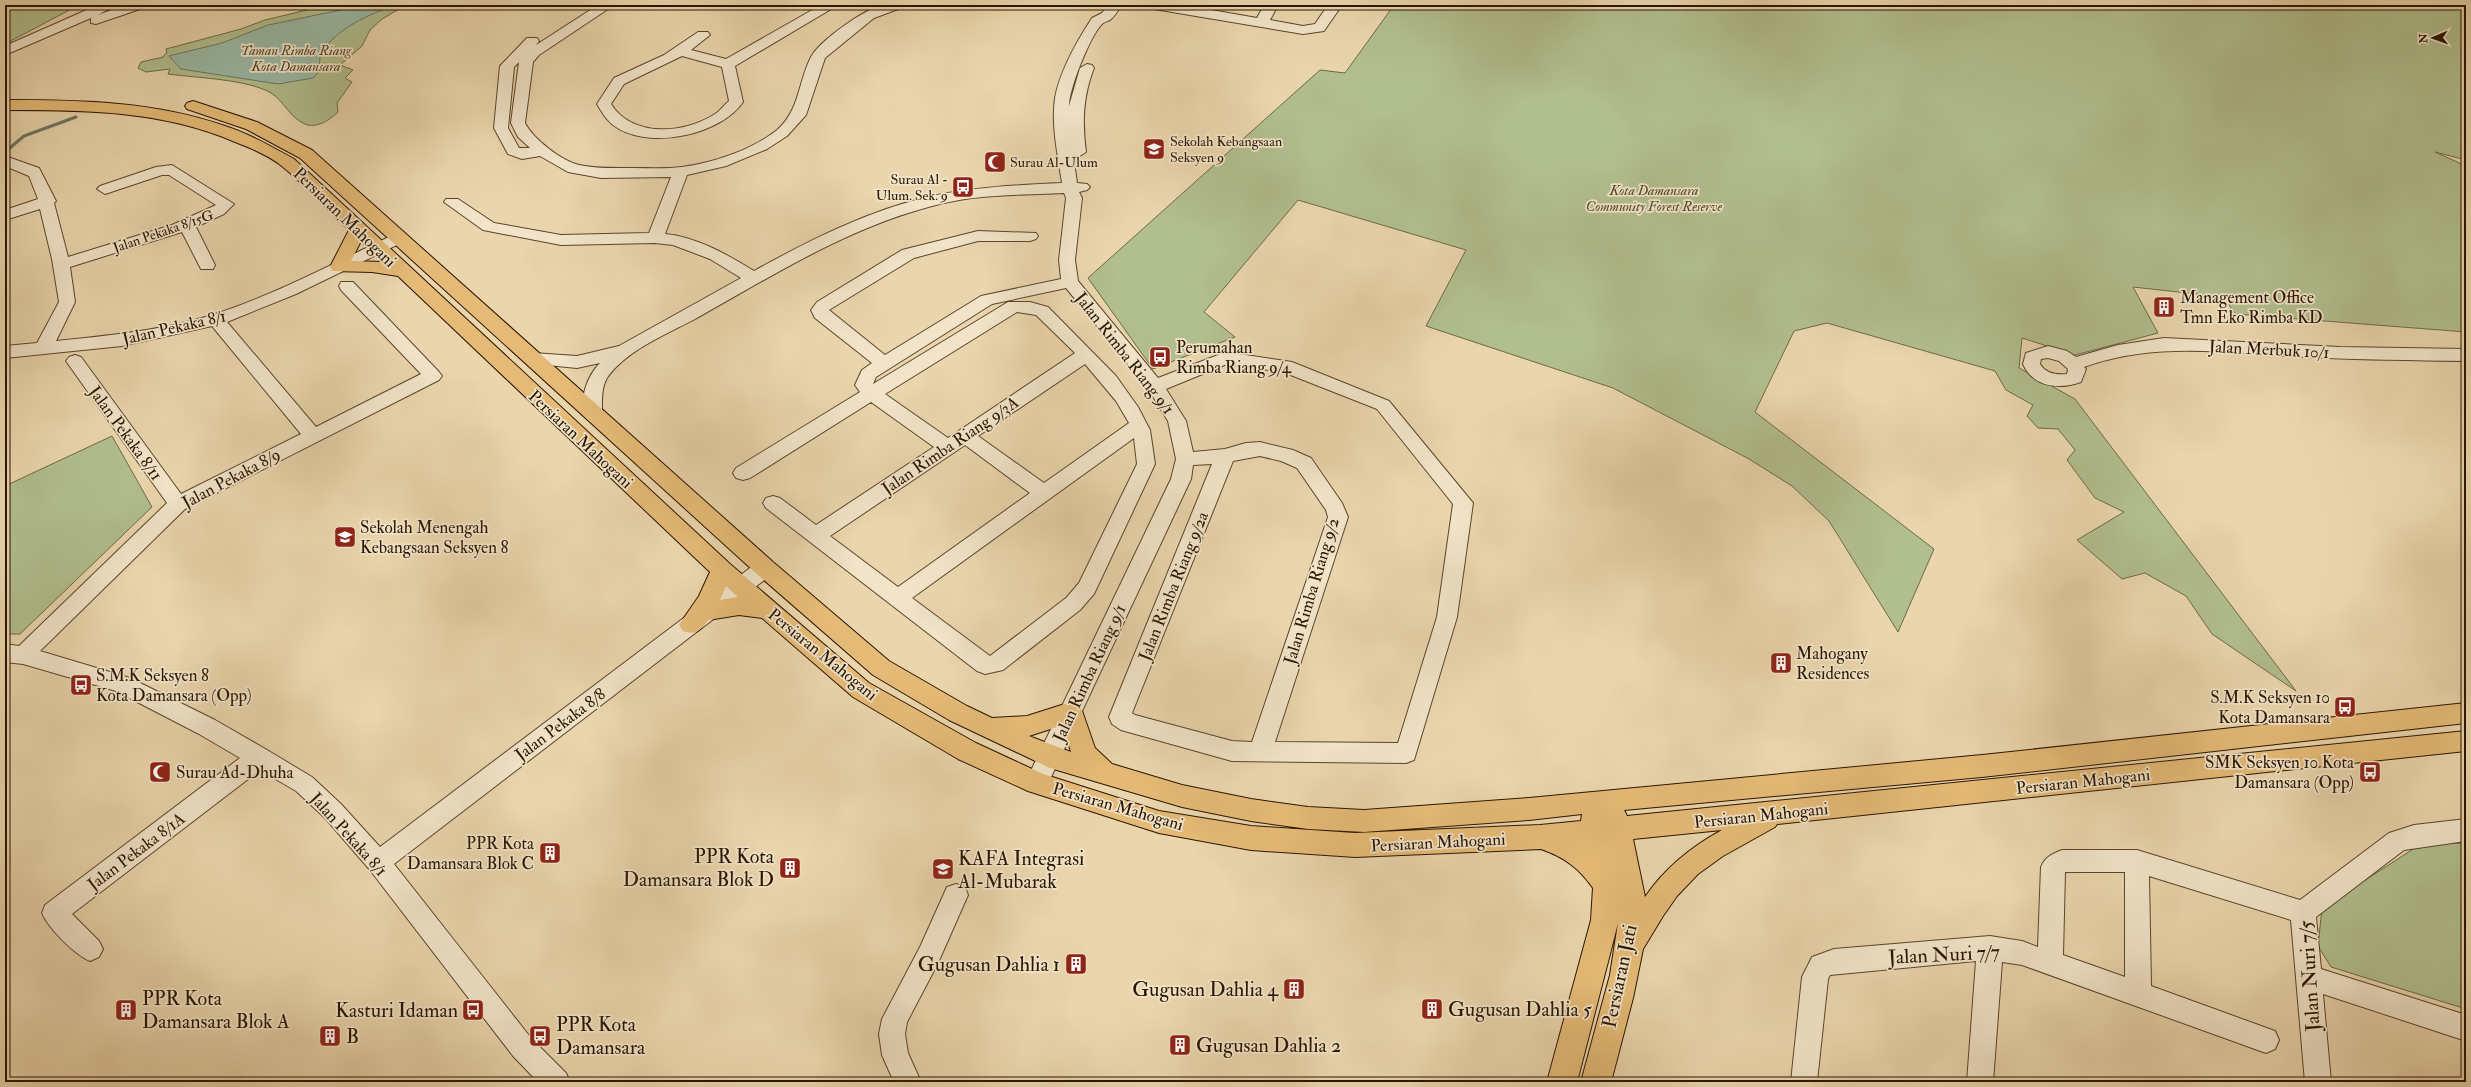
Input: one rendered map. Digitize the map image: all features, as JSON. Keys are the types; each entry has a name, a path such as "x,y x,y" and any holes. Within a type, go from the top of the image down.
{"main road":[{"name":"Persiaran Mahogani","path":"5,92 69,92 138,95 227,114 275,135 306,154 765,568 881,668 958,713 1050,756 1104,774 1182,796 1251,810 1308,818 1364,821 1529,809 1598,801 1982,766 2466,713"},
{"path":"5,100 36,101 54,105"},
{"name":"Persiaran Mahogani","path":"5,105 54,105 124,108 166,114 206,123 258,144 288,163 377,249 722,570 861,690 967,751 1037,783 1159,822 1251,838 1355,845 1540,837 1607,829 1776,814 2466,741"},
{"path":"358,230 339,267 372,266 401,271"},
{"path":"691,625 708,602 722,570"},
{"path":"709,611 739,606 768,610"},
{"path":"989,728 1027,726 1071,712 1084,754 1104,774"},
{"name":"Persiaran Jati","path":"1598,801 1607,829 1625,855 1631,904 1630,944 1598,1078"},
{"path":"1630,944 1669,886 1696,860 1729,839 1776,814"},
{"name":"Persiaran Jati","path":"1562,1082 1605,920 1606,886 1604,856 1607,829"},
{"path":"1540,837 1577,851 1588,860 1606,886"}],"street":[{"path":"5,51 109,5"},
{"path":"87,24 138,5"},
{"path":"542,151 522,154 513,151 501,128 507,66 532,41 589,5"},
{"path":"607,5 534,52 526,61 518,123 523,134 542,151 573,169 601,173 681,172 721,163 762,146 782,133 799,115 818,57 830,45 869,15 896,5"},
{"path":"680,50 728,64 803,19 831,5"},
{"path":"1154,5 1175,6 1260,23 1313,30 1319,28 1335,5"},
{"path":"1260,23 1267,15 1271,5"},
{"path":"593,413 593,391 596,382 602,371 624,351 753,278 849,229 901,209 961,196 1039,190 1075,195 1075,103 1089,48 1109,22 1111,10"},
{"path":"703,35 651,67 619,81 604,104 609,116 626,129 647,133 699,127 722,116 736,102 728,64"},
{"name":"Jalan Rimba Riang 9/1","path":"1037,783 1181,479 1185,459 1177,421 1155,386 1070,282 1067,260 1075,195 1067,171 1061,104 1065,85 1089,48"},
{"path":"5,161 21,165 36,174 48,201 68,301 43,348"},
{"name":"Jalan Pekaka 8/15G","path":"60,265 187,225 218,212 226,204 172,170 161,170 105,189"},
{"path":"1039,190 1061,180 1067,171"},
{"path":"655,238 681,172"},
{"path":"5,215 48,201"},
{"path":"452,202 489,227 503,230 577,241 655,238 675,240 696,246 716,255 753,278"},
{"path":"187,225 207,265"},
{"path":"884,364 821,314 820,310 823,306 908,254 978,236 1030,236"},
{"name":"Jalan Pekaka 8/1","path":"5,352 122,340 216,320 290,290 399,238"},
{"path":"947,447 872,394 864,385 868,374 987,300 1070,282"},
{"name":"Jalan Pekaka 8/9","path":"14,654 178,504 433,376 347,286"},
{"path":"744,473 1014,306 1030,307 1042,311 1122,395 1139,425 1146,464 1087,588 1074,604 995,664 984,665 896,599 773,503"},
{"path":"216,320 313,436"},
{"name":"Jalan Merbuk 10/1","path":"2074,364 2098,356 2140,346 2164,344 2340,353 2466,355"},
{"path":"533,359 577,362 624,351"},
{"name":"Jalan Rimba Riang 9/3A","path":"815,536 1085,355"},
{"path":"1155,386 1226,358 1286,366 1383,405 1463,503 1446,617 1406,753 1260,752"},
{"name":"Jalan Pekaka 8/11","path":"75,361 178,504"},
{"path":"896,599 1139,425"},
{"path":"964,435 1043,494"},
{"name":"Jalan Rimba Riang 9/2","path":"1185,459 1225,456 1246,450 1260,449 1286,455 1304,463 1335,508 1338,517 1260,752"},
{"name":"Jalan Rimba Riang 9/2a","path":"1225,456 1120,717 1129,723 1232,751 1260,752"},
{"name":"Jalan Pekaka 8/8","path":"378,862 742,587 765,568"},
{"name":"Jalan Pekaka 8/1","path":"14,654 122,684 166,705 259,757 308,789 333,811 378,862 522,1047 557,1082"},
{"name":"Jalan Pekaka 8/1A","path":"90,950 54,913 259,757"},
{"name":"Jalan Nuri 7/5","path":"2318,1082 2303,912 2397,841 2414,836 2466,830"},
{"path":"2050,962 2053,867 2062,861 2137,861 2303,912"},
{"path":"2137,861 2138,994"},
{"path":"908,1082 896,1055 892,1034 895,1020 929,955 956,895"},
{"path":"1983,1081 1990,948"},
{"name":"Jalan Nuri 7/7","path":"1804,1082 1815,977 1821,966 1834,961 1990,948 2022,953 2266,1040"},
{"path":"2308,977 2466,1028"}],"green space":[{"path":"18,5 79,5 5,44 5,13"},
{"name":"Taman Rimba Riang Kota Damansara","path":"328,5 406,5 382,19 370,30 362,46 340,65 353,70 345,78 352,82 337,103 338,112 327,121 318,125 305,124 295,118 276,96 261,88 236,82 168,74 170,69 146,72 138,68 141,62 163,57 167,52 166,49 241,29 265,20"},
{"name":"Kota Damansara Community Forest Reserve","path":"1394,5 2466,5 2466,160 2435,152 2466,166 2466,332 2235,314 2224,297 2133,287 2158,333 2075,355 2022,338 2019,368 2075,399 2296,691 2212,634 2186,596 2145,573 2122,579 2077,540 2124,512 2095,498 2067,460 2075,450 2058,429 2038,428 2027,416 2033,405 2006,390 1995,371 1827,323 1794,331 1755,412 1934,549 1898,632 1829,521 1792,486 1749,459 1613,388 1426,326 1466,250 1298,200 1204,312 1235,337 1153,369 1088,278 1320,70 1345,73"},
{"path":"112,436 152,507 20,634 5,634 5,486"},
{"path":"2466,843 2466,1009 2331,967 2318,946 2322,908 2421,844"}],"shaded area":[{"path":"365,5 396,5 375,13 344,29 327,45 321,54 319,72 313,78 278,84 181,69 169,56 222,43 268,25"}],"waterway":[{"path":"5,152 24,136 76,117"}],"place":[{"name":"Sekolah Kebangsaan Seksyen 9","path":"1154,149"},
{"name":"Surau Al-Ulum","path":"995,162"},
{"name":"Surau Al - Ulum. Sek. 9","path":"963,187"},
{"name":"Management Office Tmn Eko Rimba KD","path":"2164,307"},
{"name":"Perumahan Rimba Riang 9/4","path":"1160,357"},
{"name":"Sekolah Menengah Kebangsaan Seksyen 8","path":"345,537"},
{"name":"Mahogany Residences","path":"1781,663"},
{"name":"S.M.K Seksyen 8 Kota Damansara (Opp)","path":"81,685"},
{"name":"S.M.K Seksyen 10 Kota Damansara","path":"2345,707"},
{"name":"Surau Ad-Dhuha","path":"160,772"},
{"name":"SMK Seksyen 10 Kota Damansara (Opp)","path":"2370,772"},
{"name":"PPR Kota Damansara Blok C","path":"550,853"},
{"name":"PPR Kota Damansara Blok D","path":"790,868"},
{"name":"KAFA Integrasi Al-Mubarak","path":"943,869"},
{"name":"Gugusan Dahlia 1","path":"1076,964"},
{"name":"Gugusan Dahlia 4","path":"1294,989"},
{"name":"Gugusan Dahlia 5","path":"1432,1009"},
{"name":"PPR Kota Damansara Blok A","path":"126,1010"},
{"name":"Kasturi Idaman","path":"473,1010"},
{"name":"B","path":"330,1036"},
{"name":"PPR Kota Damansara","path":"540,1036"},
{"name":"Gugusan Dahlia 2","path":"1180,1045"}]}
